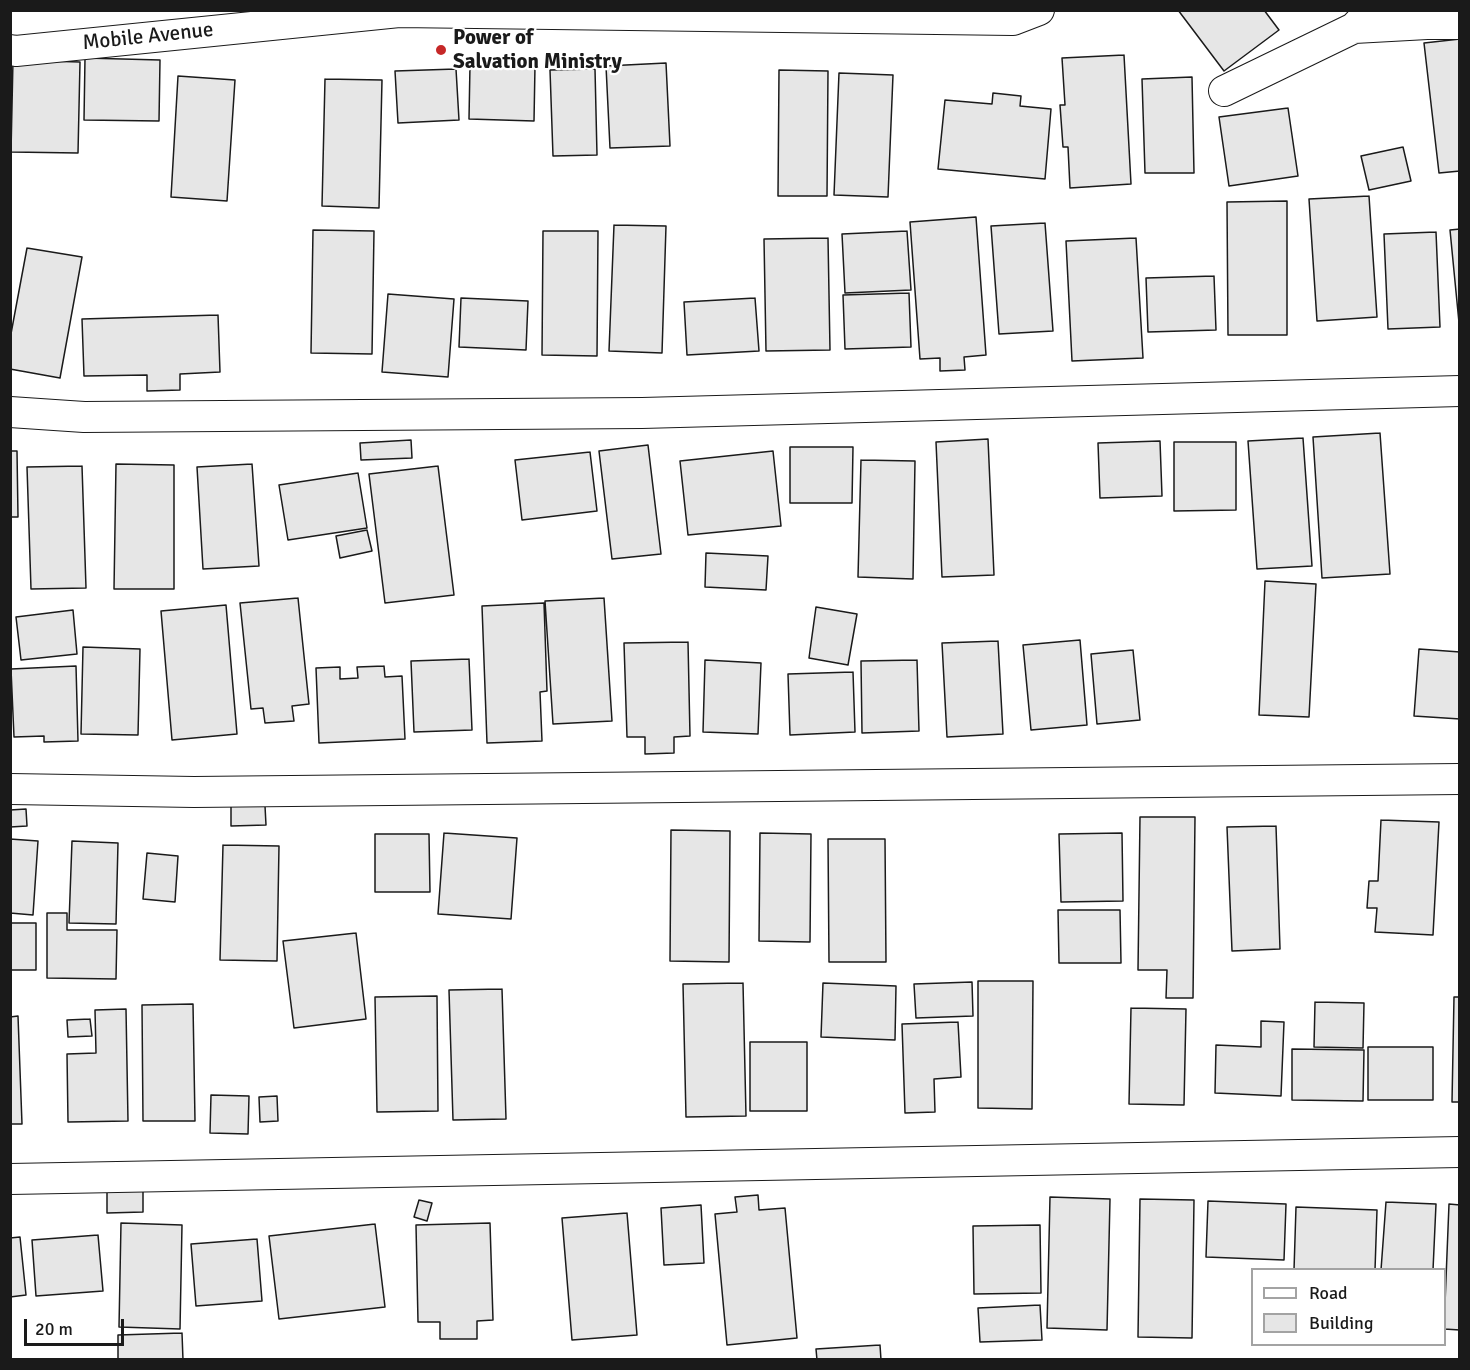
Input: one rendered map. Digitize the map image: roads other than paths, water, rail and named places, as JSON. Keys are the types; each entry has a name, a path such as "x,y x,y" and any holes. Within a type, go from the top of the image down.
{"street":[{"name":"Mobile Avenue","path":"10,50 399,12 1013,20 1039,10"},
{"path":"1224,91 1362,19 1460,24"},
{"path":"10,412 84,417 642,413 1460,391"},
{"path":"10,789 194,792 1460,779"},
{"path":"10,1179 1460,1152"}],"place":[{"name":"Power of Salvation Ministry","path":"441,50"}]}
